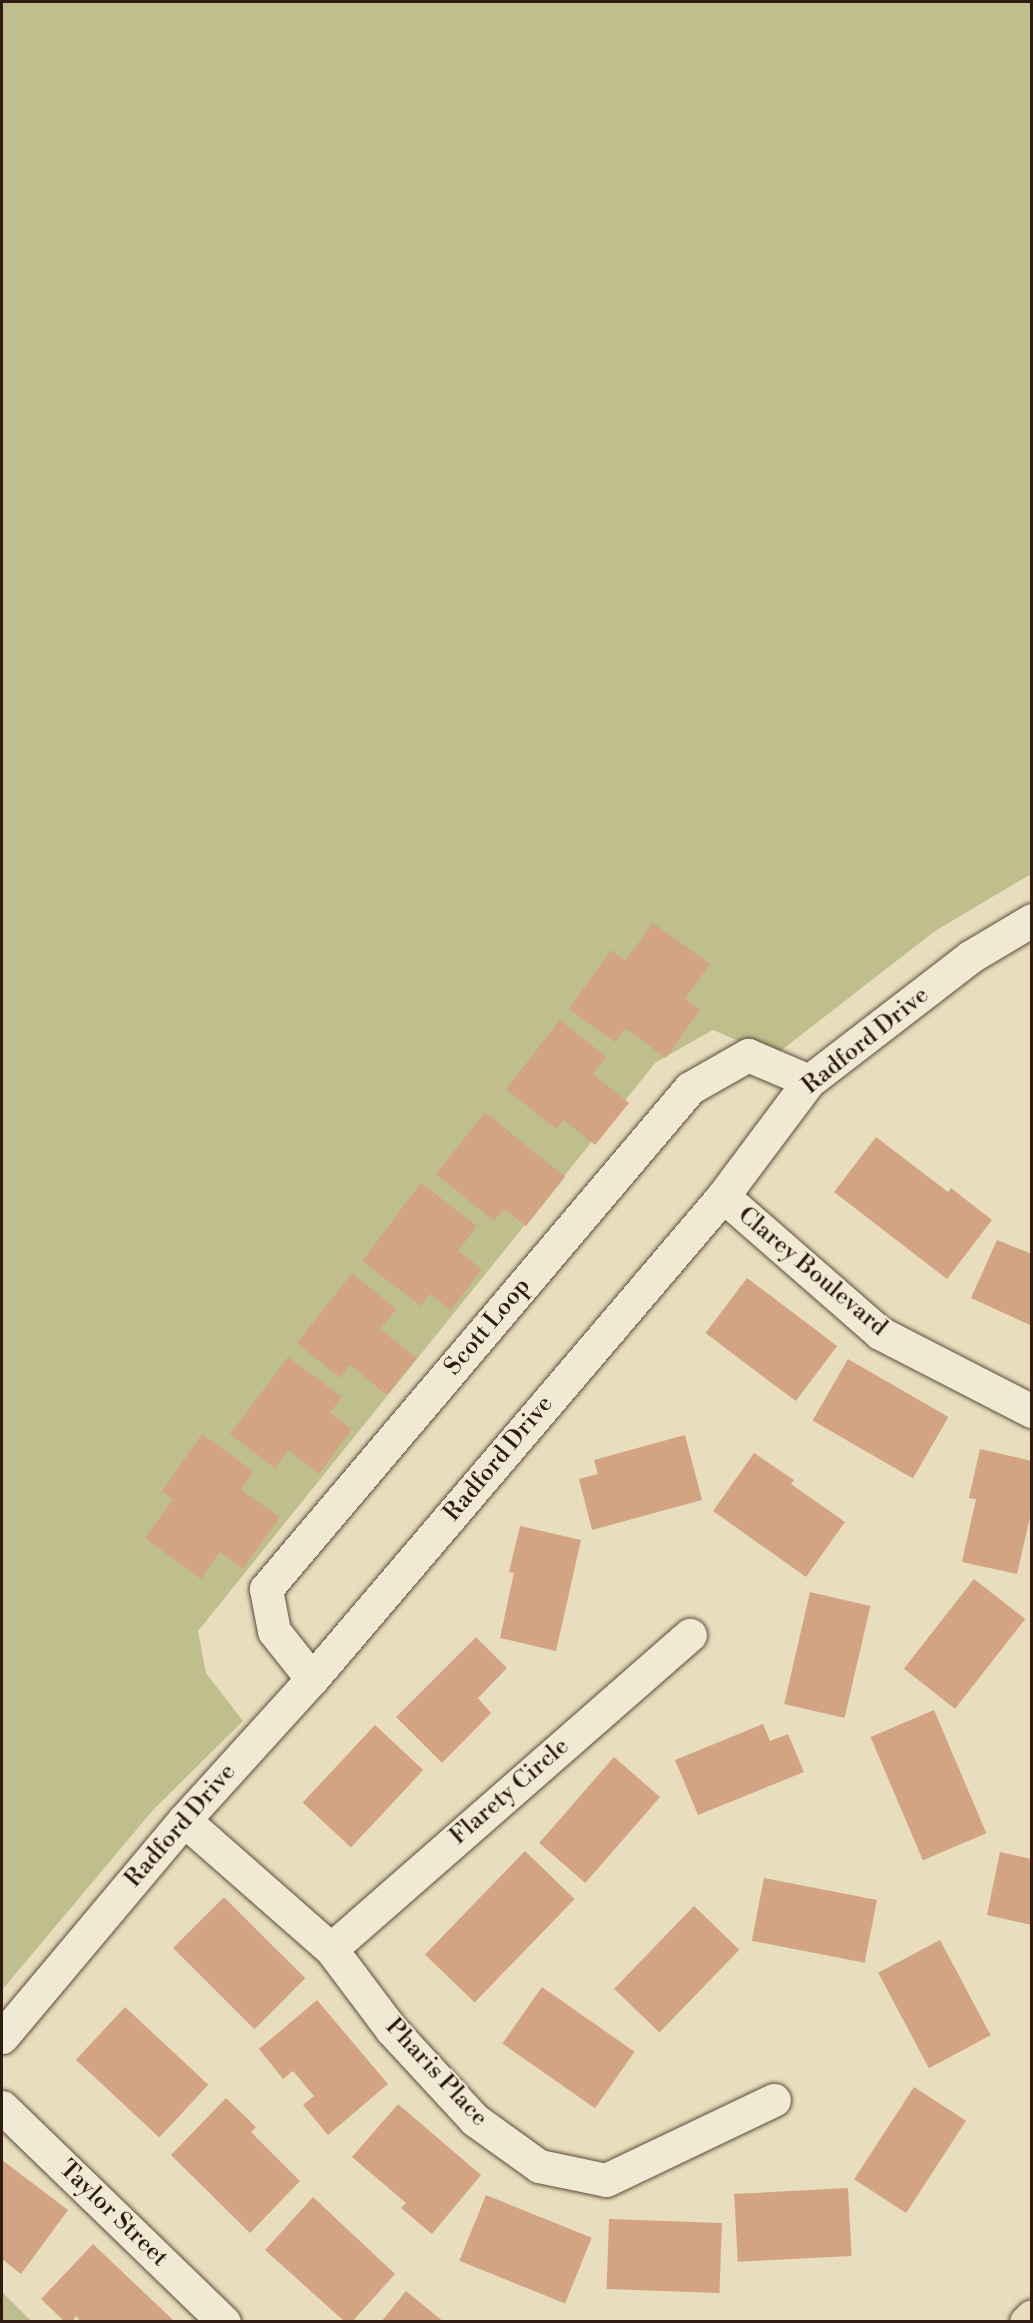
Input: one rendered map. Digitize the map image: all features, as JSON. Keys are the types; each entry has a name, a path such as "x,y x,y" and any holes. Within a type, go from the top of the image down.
{"main road":[{"path":"1026,2322 1032,2316"}],"street":[{"name":"Radford Drive","path":"2,2037 184,1821 312,1679 723,1196 809,1081 970,957 1032,920"},
{"name":"Scott Loop","path":"312,1679 274,1631 266,1589 690,1088 748,1055 809,1081"},
{"name":"Clarey Boulevard","path":"723,1196 880,1333 1032,1411"},
{"name":"Flarety Circle","path":"331,1948 690,1635"},
{"name":"Pharis Place","path":"184,1821 331,1948 391,2029 474,2120 539,2166 606,2180 774,2100"},
{"name":"Taylor Street","path":"2,2107 224,2322"}],"green space":[{"path":"2,2 1031,2 1031,874 935,931 774,1056 713,1030 656,1062 198,1631 206,1673 243,1721 153,1810 2,1990"},
{"path":"2,2292 31,2321 2,2321"}],"building":[{"path":"653,923 710,964 685,999 700,1010 666,1058 625,1028 615,1042 569,1009 611,950 625,961"},
{"path":"560,1020 606,1057 593,1074 629,1103 595,1145 564,1120 556,1129 506,1089"},
{"path":"485,1112 565,1177 526,1226 504,1209 494,1221 436,1174"},
{"path":"876,1137 948,1192 951,1188 992,1220 947,1279 834,1192"},
{"path":"421,1183 477,1226 458,1251 482,1269 451,1310 430,1294 421,1306 362,1261"},
{"path":"997,1240 1032,1254 1032,1326 971,1298"},
{"path":"352,1273 396,1309 380,1329 417,1358 387,1395 350,1365 340,1378 297,1343"},
{"path":"747,1278 837,1346 796,1401 705,1333"},
{"path":"288,1357 342,1397 330,1413 352,1429 319,1474 288,1450 275,1468 230,1434"},
{"path":"848,1359 948,1417 913,1478 812,1420"},
{"path":"202,1434 253,1471 241,1490 280,1517 243,1569 220,1552 201,1579 145,1538 173,1499 162,1491"},
{"path":"685,1435 702,1500 592,1530 579,1479 598,1474 594,1460"},
{"path":"980,1449 1032,1461 1032,1509 1017,1574 962,1562 976,1499 969,1498"},
{"path":"754,1453 794,1480 791,1484 845,1522 806,1577 713,1511"},
{"path":"520,1526 581,1540 556,1651 500,1638 514,1573 509,1572"},
{"path":"974,1579 1025,1619 955,1709 904,1669"},
{"path":"810,1592 870,1606 845,1718 784,1704"},
{"path":"476,1637 507,1668 478,1698 491,1713 442,1763 396,1717"},
{"path":"934,1710 986,1833 923,1860 870,1737"},
{"path":"763,1724 770,1741 788,1734 804,1772 698,1815 675,1760"},
{"path":"375,1725 423,1770 351,1848 303,1803"},
{"path":"614,1757 660,1797 585,1883 539,1843"},
{"path":"525,1851 575,1899 475,2003 425,1955"},
{"path":"1000,1852 1032,1859 1032,1925 987,1915"},
{"path":"764,1878 877,1900 865,1963 752,1941"},
{"path":"224,1897 305,1978 254,2029 173,1948"},
{"path":"694,1906 739,1950 659,2032 614,1989"},
{"path":"940,1940 991,2035 929,2068 878,1973"},
{"path":"542,1987 635,2052 595,2108 502,2044"},
{"path":"317,2000 388,2084 328,2135 303,2105 314,2096 293,2071 283,2079 259,2049"},
{"path":"125,2007 208,2085 159,2137 76,2060"},
{"path":"914,2087 966,2121 906,2213 854,2179"},
{"path":"226,2098 256,2127 251,2132 300,2181 250,2233 171,2155"},
{"path":"398,2104 481,2175 432,2234 401,2208 406,2203 352,2157"},
{"path":"2,2160 68,2210 21,2274 2,2259"},
{"path":"848,2188 852,2256 738,2262 734,2194"},
{"path":"486,2195 592,2238 565,2304 459,2261"},
{"path":"313,2197 395,2274 352,2322 345,2322 265,2250"},
{"path":"609,2219 722,2223 719,2293 607,2289"},
{"path":"93,2244 173,2320 172,2322 81,2322 76,2316 72,2322 65,2322 41,2299"},
{"path":"406,2291 444,2322 381,2322"}]}
